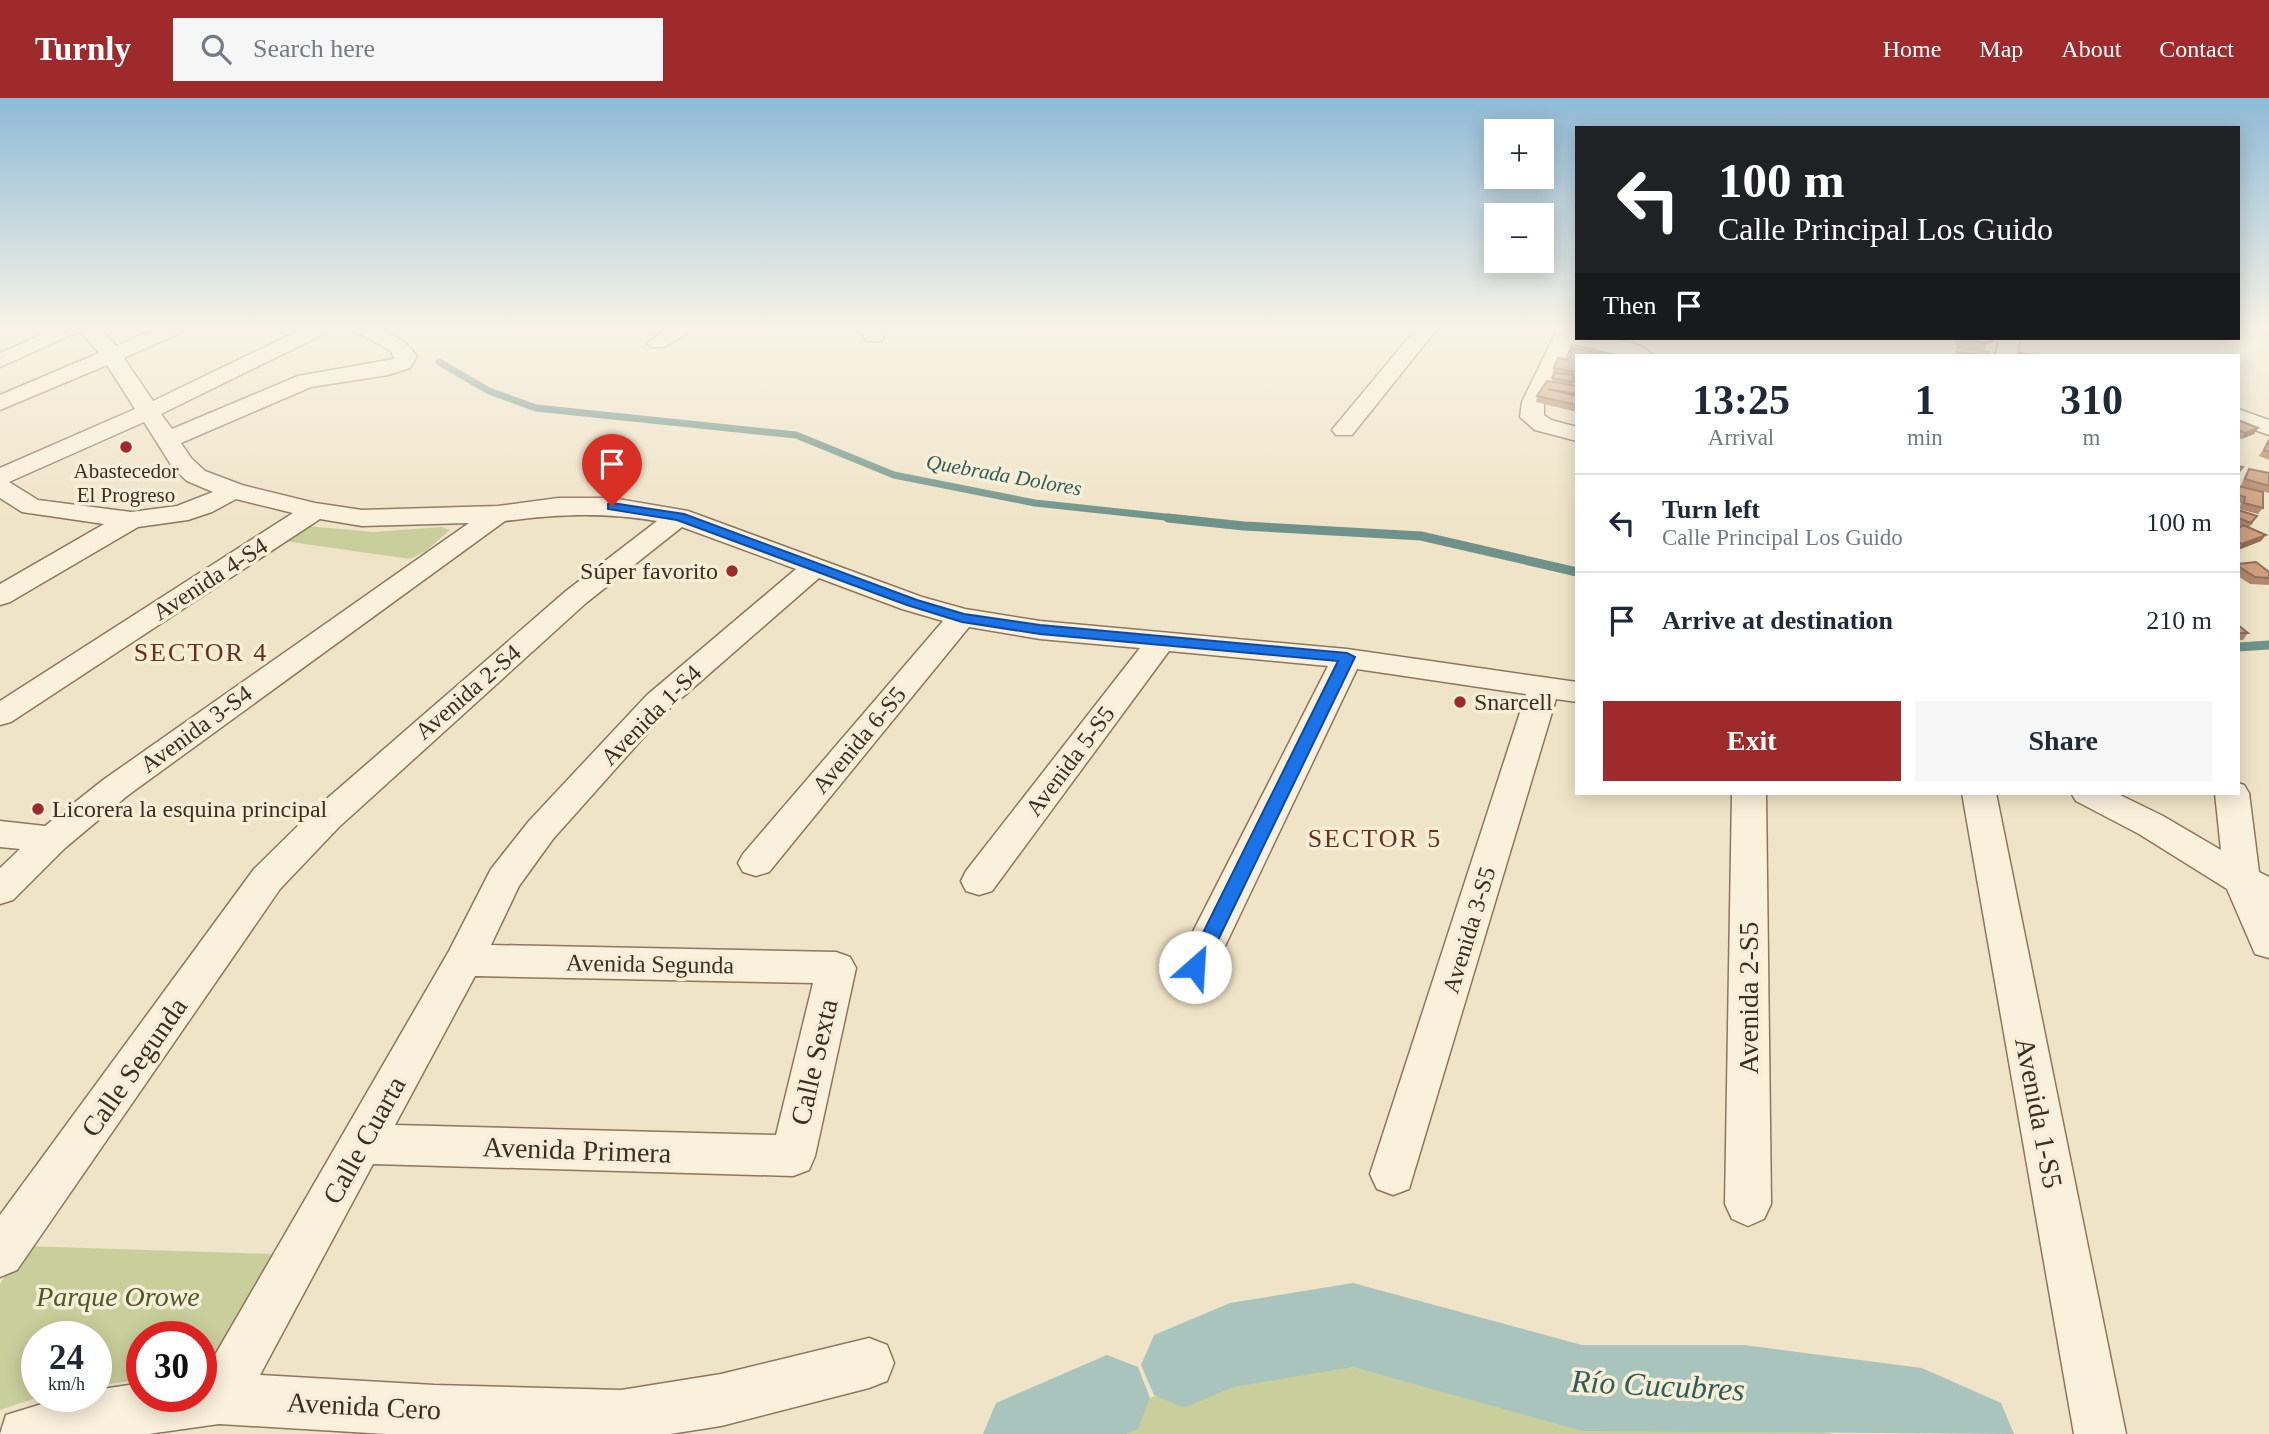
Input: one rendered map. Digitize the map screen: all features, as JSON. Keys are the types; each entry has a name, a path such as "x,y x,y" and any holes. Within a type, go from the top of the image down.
{"street":[{"path":"0,403 25,392"},
{"path":"136,392 182,463 196,476 233,491 315,511 362,518 498,514 558,506 612,506 679,517 912,603 962,617 1040,630 1347,657 1560,689"},
{"path":"0,477 188,392"},
{"path":"167,440 279,392"},
{"path":"1344,430 1375,392"},
{"path":"1538,392 1533,402 1532,417 1543,425 1575,433"},
{"path":"2240,417 2269,428"},
{"path":"0,486 32,507 131,520 179,514 203,507 233,491"},
{"path":"0,520 32,507"},
{"name":"Avenida 4-S4","path":"0,715 315,511"},
{"name":"Avenida 3-S4","path":"2,885 52,839 115,788 498,514"},
{"name":"Avenida 2-S4","path":"267,879 327,818 576,597 679,517"},
{"path":"0,596 131,520"},
{"name":"Avenida 1-S4","path":"504,879 541,830 658,702 816,567"},
{"name":"Avenida 6-S5","path":"755,863 962,617"},
{"name":"Avenida 5-S5","path":"979,881 1161,641"},
{"path":"1195,967 1347,657"},
{"name":"Avenida 3-S5","path":"1394,1174 1560,689"},
{"name":"Avenida 2-S5","path":"1748,1204 1749,795"},
{"name":"Avenida 1-S5","path":"1979,795 2100,1434"},
{"path":"2092,795 2151,825 2256,887"},
{"path":"2233,795 2269,943"},
{"path":"0,834 52,839"},
{"name":"Calle Segunda","path":"0,1254 267,879"},
{"name":"Calle Cuarta","path":"219,1398 464,960 504,879"},
{"name":"Avenida Segunda","path":"464,960 835,968"},
{"name":"Calle Sexta","path":"793,1156 835,968"},
{"name":"Avenida Primera","path":"362,1144 793,1156"},
{"name":"Avenida Cero","path":"25,1434 93,1416 219,1398 434,1411 621,1416 721,1400 869,1363"}],"green space":[{"path":"296,525 373,532 442,527 450,530 426,551 410,559 277,540"},
{"name":"Parque Orowe","path":"24,1246 275,1254 217,1353 217,1321 126,1321 126,1381 112,1384 112,1321 21,1321 21,1403 0,1410 0,1284"},
{"path":"1340,1354 1576,1421 1739,1419 1835,1434 1070,1434 1237,1359"}],"building":[{"path":"1539,392 1562,392 1575,396 1575,405 1537,396"},
{"path":"2240,421 2258,428 2245,433 2240,431"},
{"path":"2249,469 2269,473 2269,486 2245,479"},
{"path":"2240,486 2263,492 2263,508 2244,503 2245,497 2240,496"},
{"path":"2240,511 2257,516 2251,523 2240,519"},
{"path":"2243,525 2266,535 2242,544 2240,527"},
{"path":"2256,562 2269,572 2269,578 2255,577 2240,567 2240,564"}],"waterway":[{"name":"Quebrada Dolores","path":"493,392 536,408 796,435 894,475 1035,503 1184,519"},
{"name":"Quebrada Dolores","path":"1168,518 1244,526 1421,536 1575,572"},
{"name":"Quebrada Dolores","path":"2240,647 2269,645"},
{"name":"Río Cucubres","path":"1184,1365 1230,1345 1353,1325 1582,1388 1744,1388 1922,1412 1970,1434"},
{"name":"Río Cucubres","path":"1027,1434 1107,1398"}],"place":[{"name":"Abastecedor El Progreso","path":"126,447"},
{"name":"Súper favorito","path":"732,571"},
{"name":"Snarcell","path":"1460,702"},
{"name":"Licorera la esquina principal","path":"38,809"}],"district":[{"name":"SECTOR 4","path":"201,652"},
{"name":"SECTOR 5","path":"1375,838"}],"route":[{"path":"612,506 679,517 912,603 962,617 1040,630 1347,657 1195,967"}]}
